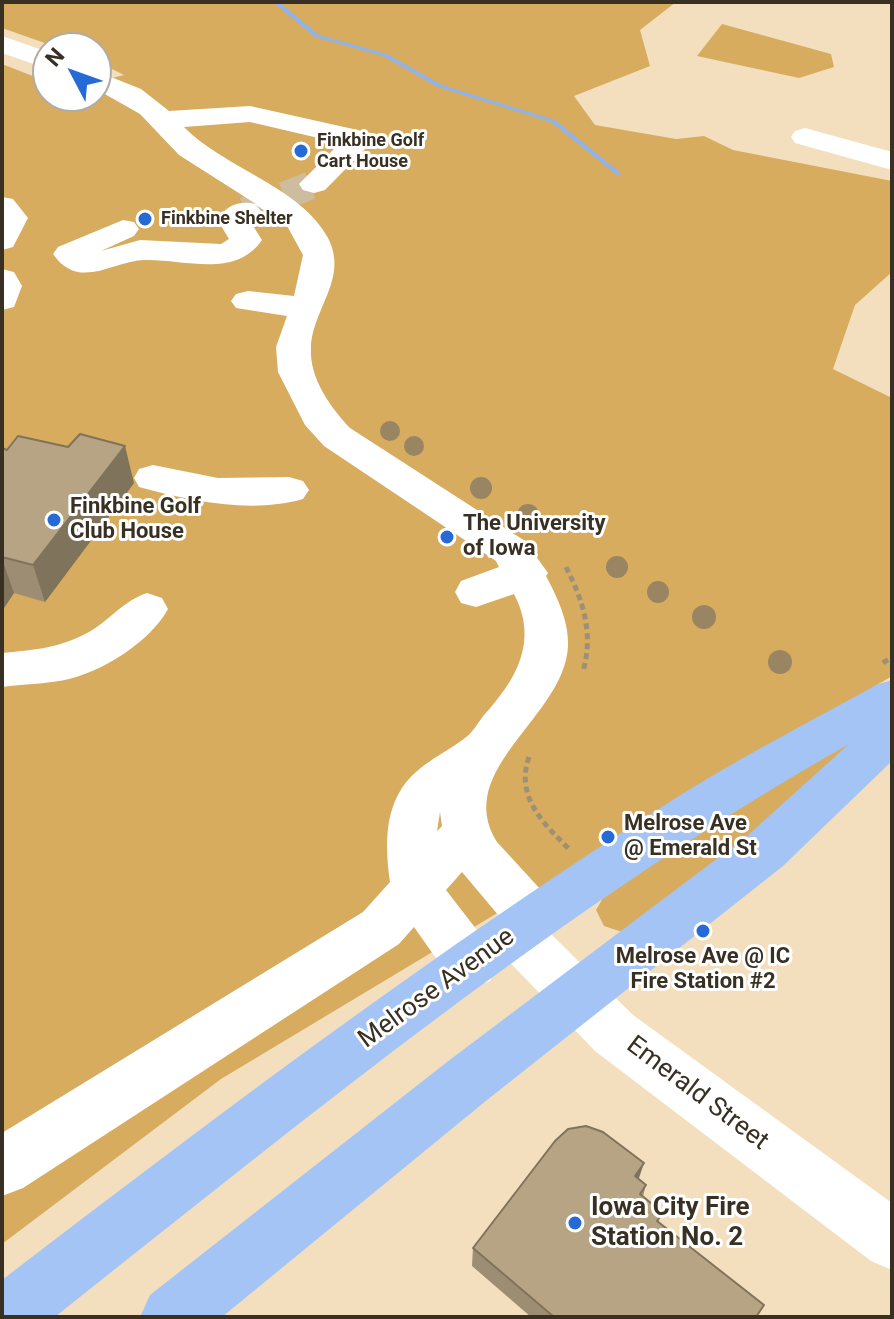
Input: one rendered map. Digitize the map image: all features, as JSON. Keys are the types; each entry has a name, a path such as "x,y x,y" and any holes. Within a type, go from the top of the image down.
{"main road":[{"name":"Melrose Avenue","path":"5,1317 277,1105 525,926 738,783 892,697"},
{"path":"172,1317 765,851 892,732"}],"street":[{"path":"2,44 32,55"},
{"path":"112,86 131,95 189,149 213,166 297,217 319,255 316,282 293,347 296,372 318,417 337,437 511,551 543,566"},
{"path":"161,120 250,114 361,139 314,184"},
{"path":"805,137 892,161"},
{"path":"2,206 12,218 2,240"},
{"path":"123,229 69,254 93,264 140,249 217,255 231,253 243,247 246,240 233,219 245,211"},
{"path":"2,279 5,286 2,300"},
{"path":"248,301 306,308"},
{"path":"153,478 218,491 289,490"},
{"path":"476,592 543,566"},
{"path":"2,1167 381,928 467,832 464,810 466,781 482,751 520,706 543,670 549,641 543,566"},
{"path":"2,670 65,663 106,643 147,609"},
{"path":"471,964 416,889 410,844 418,803 440,778 482,751"},
{"name":"Emerald Street","path":"467,832 525,926 577,997 614,1033 892,1240"}],"path":[{"path":"543,566 579,593 590,632 590,653 581,675"},
{"path":"532,752 526,763 524,782 528,801 543,823 570,850"}],"shaded area":[{"name":"The University of Iowa","path":"2,2 676,2 640,30 650,66 574,96 595,125 676,139 704,136 733,150 892,181 892,272 855,305 833,369 892,398 892,676 221,1079 2,1244 2,64 32,76 32,112 112,112 112,78 124,75 112,69 112,32 32,32 32,39 2,28"},
{"path":"722,24 831,54 834,67 799,78 697,56"},
{"path":"857,737 809,795 622,932 604,926 596,910 603,898 724,814"}],"building":[{"path":"80,434 125,446 33,565 2,557 2,448 7,450 18,436 68,447"},
{"name":"Iowa City Fire Station No. 2","path":"586,1126 603,1132 644,1163 635,1176 646,1185 640,1194 663,1213 657,1221 764,1305 756,1317 554,1317 473,1248 555,1141 568,1129"}],"waterway":[{"path":"276,2 317,36 385,55 440,86 553,121 619,174"}],"tunnel":[{"path":"245,211 314,184"}],"place":[{"name":"Finkbine Golf Cart House","path":"301,151"},
{"name":"Finkbine Shelter","path":"145,219"},
{"name":"Finkbine Golf Club House","path":"54,520"},
{"name":"The University of Iowa","path":"447,537"},
{"name":"Melrose Ave @ Emerald St","path":"608,837"},
{"name":"Melrose Ave @ IC Fire Station #2","path":"703,931"},
{"name":"Iowa City Fire Station No. 2","path":"575,1223"}]}
